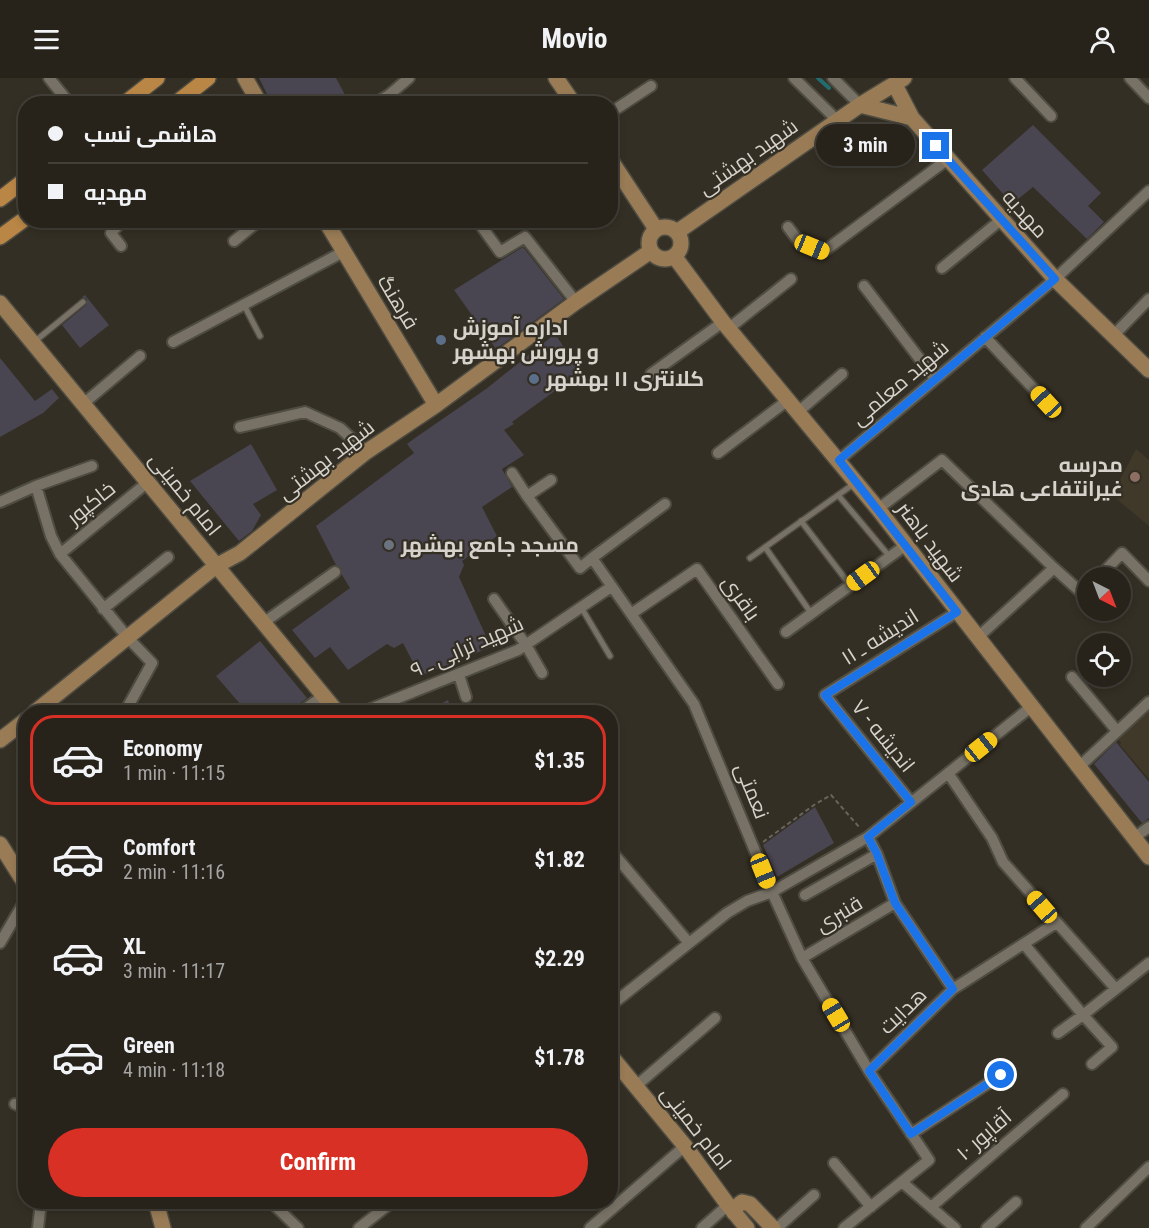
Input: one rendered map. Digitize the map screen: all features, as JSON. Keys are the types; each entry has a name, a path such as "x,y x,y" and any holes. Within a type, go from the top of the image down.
{"main road":[{"path":"134,96 157,78"},
{"path":"185,96 208,78"},
{"path":"0,198 18,185"},
{"path":"0,237 18,224"}],"street":[{"path":"49,78 64,96"},
{"path":"245,78 255,96"},
{"path":"394,96 409,78"},
{"path":"556,78 568,96"},
{"path":"794,78 837,121"},
{"path":"833,78 860,105 912,118"},
{"path":"1015,78 1051,116"},
{"path":"1130,78 1149,98"},
{"name":"شهید بهشتی","path":"677,232 860,105 900,81"},
{"name":"مهدیه","path":"900,81 912,118 1055,279 1149,370"},
{"path":"618,108 651,86"},
{"path":"788,227 800,243 823,252 948,159"},
{"path":"618,171 656,229"},
{"name":"شهید معلمی","path":"839,460 1055,279 1149,191"},
{"path":"942,268 1002,219"},
{"path":"667,227 677,232 681,242 674,256 661,258 651,251 649,241 652,232 656,229 667,227"},
{"path":"116,228 111,233 121,246"},
{"path":"234,241 250,228"},
{"name":"فرهنگ","path":"330,228 436,405"},
{"path":"483,228 500,252 525,237 576,302"},
{"name":"شهید بهشتی","path":"43,705 216,566 240,554 366,452 436,405 576,302 651,251"},
{"path":"173,342 343,252"},
{"name":"شهید باهنر","path":"674,256 726,325 878,509 1149,857"},
{"path":"651,374 791,279"},
{"path":"864,286 935,380"},
{"path":"1113,335 1149,299"},
{"name":"امام خمینی","path":"0,303 331,705"},
{"path":"986,337 1046,402"},
{"path":"83,404 140,356"},
{"path":"718,453 842,374"},
{"path":"240,427 305,412 340,428 366,452"},
{"path":"878,509 942,460 1077,589"},
{"path":"0,502 92,466"},
{"path":"513,473 527,496 580,568 664,504"},
{"path":"527,496 551,480"},
{"name":"خاکپور","path":"60,554 148,482"},
{"path":"36,486 51,536 60,554 103,609 153,663 129,705"},
{"path":"786,632 906,545"},
{"path":"1109,567 1122,553 1149,581"},
{"path":"103,609 168,557"},
{"name":"نعمتی","path":"592,558 694,704 802,958 869,1071 929,1160 902,1182"},
{"path":"977,638 1054,568"},
{"name":"باقری","path":"631,614 697,569 778,684"},
{"path":"263,623 335,572"},
{"name":"شهید ترابی ـ ۹","path":"381,705 510,654 611,587"},
{"path":"494,599 526,645 542,673"},
{"name":"اندیشه ـ ۱۱","path":"825,695 957,612"},
{"path":"459,675 466,697"},
{"path":"1072,677 1117,731"},
{"name":"اندیشه - ۷","path":"825,695 911,802"},
{"path":"311,705 323,696"},
{"path":"1080,766 1149,702"},
{"path":"618,1000 727,913 747,901 772,892 868,837 1031,707"},
{"path":"0,740 18,726"},
{"path":"948,773 992,838 1003,862 1116,989"},
{"path":"1135,837 1149,827"},
{"name":"قنبری","path":"868,837 877,854 895,903 953,989"},
{"path":"0,844 18,872"},
{"path":"805,895 877,854"},
{"path":"618,859 689,943"},
{"name":"قنبری","path":"802,958 895,903"},
{"path":"0,943 18,913"},
{"name":"هدایت","path":"869,1071 953,989 1056,922"},
{"path":"1024,944 1083,1016 1112,1047 1092,1064"},
{"path":"1058,1034 1149,963"},
{"path":"636,1086 715,1018"},
{"name":"امام خمینی","path":"618,1065 685,1146 747,1228"},
{"path":"911,1134 1001,1075"},
{"name":"آقاپور ۱۰","path":"931,1207 1063,1094"},
{"path":"618,1204 685,1146"},
{"path":"834,1163 871,1207"},
{"path":"1086,1228 1149,1167"},
{"path":"844,1228 902,1182 955,1228"},
{"path":"702,1228 742,1202 750,1204 775,1228 814,1195"},
{"path":"987,1228 1016,1202"},
{"path":"38,1228 40,1209"},
{"path":"158,1209 163,1228"},
{"path":"278,1209 298,1228"},
{"path":"359,1228 383,1209"},
{"path":"590,1228 612,1209"}],"lane":[{"path":"33,343 83,302"},
{"path":"244,305 260,336"},
{"path":"750,558 856,482"},
{"path":"838,495 890,557"},
{"path":"801,521 850,585"},
{"path":"765,547 812,613"},
{"path":"580,607 610,656"}],"path":[{"path":"755,850 814,805 831,795 868,837"}],"shaded area":[{"name":"مدرسه غیرانتفاعی هادی","path":"1136,449 1149,460 1149,526 1112,495"},
{"path":"1149,711 1149,779 1120,745 1118,738"}],"building":[{"path":"259,78 336,78 346,96 268,96"},
{"path":"1033,125 1101,193 1088,206 1104,222 1087,239 1033,187 1012,204 982,170"},
{"path":"523,247 564,299 496,349 454,290"},
{"path":"85,295 109,325 80,348 62,325 86,305 87,299 82,297"},
{"path":"555,334 581,372 504,430 524,455 502,469 512,487 482,507 497,536 462,561 464,565 459,577 491,647 420,676 403,643 394,648 387,644 348,670 330,647 315,658 292,630 350,588 316,526 414,453 407,444 486,389"},
{"path":"0,358 35,401 52,389 59,398 43,413 0,437"},
{"path":"251,444 277,490 253,504 261,515 252,531 239,541 190,481"},
{"path":"260,641 307,698 298,705 241,705 216,676"},
{"path":"448,700 450,705 438,705"},
{"path":"1116,742 1149,782 1149,818 1142,823 1094,764"},
{"path":"815,807 834,843 777,877 763,845"}],"waterway":[{"path":"818,78 829,88"}],"place":[{"name":"اداره آموزش و پرورش بهشهر","path":"441,340"},
{"name":"کلانتری ۱۱ بهشهر","path":"534,379"},
{"name":"مدرسه غیرانتفاعی هادی","path":"1135,477"},
{"name":"مسجد جامع بهشهر","path":"389,545"}],"route":[{"path":"936,146 1055,279 839,460 957,612 825,695 911,802 868,837 877,854 895,903 953,989 869,1071 911,1134 1001,1075"}]}
